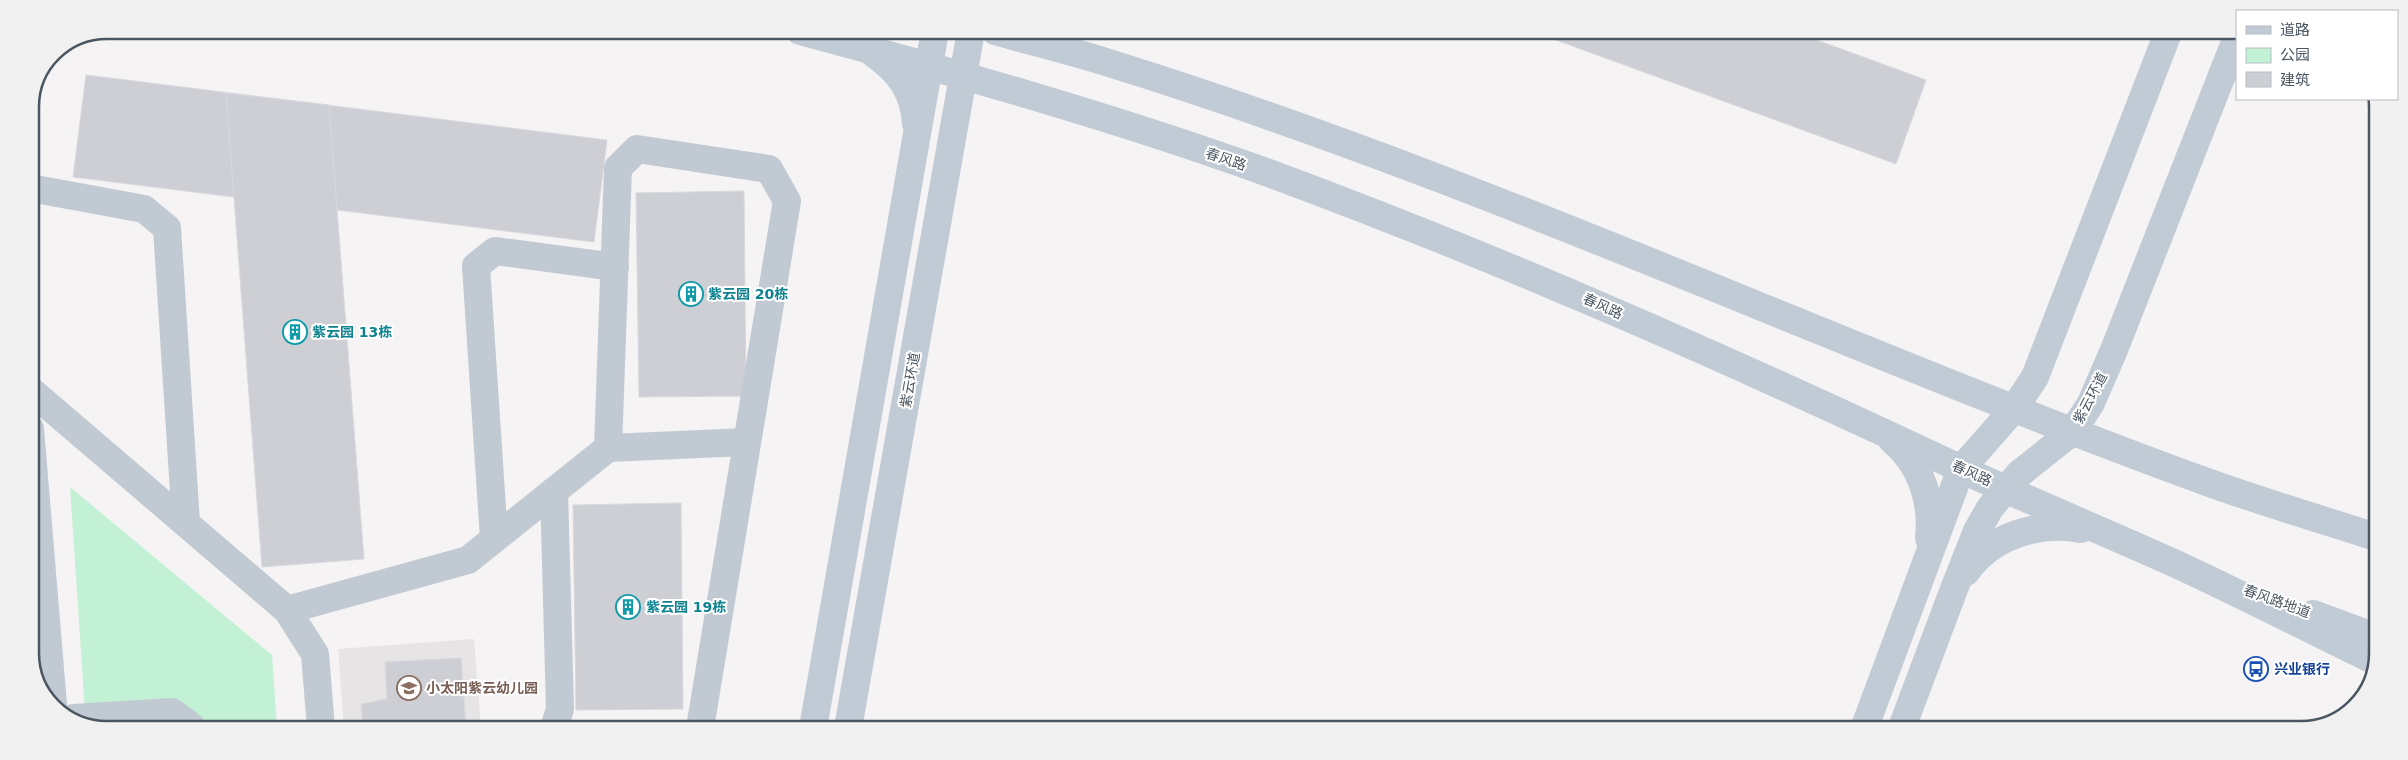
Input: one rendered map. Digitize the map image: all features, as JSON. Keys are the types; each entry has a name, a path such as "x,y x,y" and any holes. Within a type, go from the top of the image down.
{"main road":[{"name":"春风路","path":"831,39 862,47 936,54 1061,103 1262,171 1399,222 1586,298 1880,429 1961,469 2178,565 2369,658"},
{"path":"814,721 915,152 936,54 959,39"},
{"path":"1024,39 1108,62 1347,144 1519,209 2014,409 2209,483 2369,553"},
{"path":"1867,721 1961,469 2014,409 2035,377 2165,39"},
{"name":"紫云环道","path":"1904,721 1977,531 1990,508 2019,474 2073,430 2091,403 2114,350 2236,40"},
{"path":"862,47 888,65 900,76 907,88 915,112 915,152"},
{"name":"紫云环道","path":"849,721 948,167 948,126 944,85 936,54"},
{"path":"1880,429 1905,453 1924,484 1930,523 1920,578"},
{"path":"2209,483 2369,535"},
{"path":"1954,589 1971,565 1988,548 2021,532 2059,526 2114,537"},
{"name":"春风路地道","path":"2178,565 2369,634"}],"street":[{"path":"608,448 618,168 638,149 769,169 787,201 701,721"},
{"path":"39,190 144,209 167,228 186,523"},
{"path":"494,539 476,266 495,251 615,267"},
{"path":"39,398 287,610 315,654 320,721"},
{"path":"287,610 468,560 608,448 747,442"},
{"path":"554,491 560,709 556,721"},
{"path":"39,537 52,693"},
{"path":"84,717 172,712 184,721"}],"shaded area":[{"name":"小太阳紫云幼儿园","path":"474,639 480,721 343,721 338,649"}],"green space":[{"path":"70,487 272,655 277,721 98,721 85,718"}],"building":[{"path":"1553,39 1814,39 1926,80 1896,164"},
{"path":"86,75 607,140 594,242 73,177"},
{"name":"紫云园 13栋","path":"226,93 329,105 364,559 262,567"},
{"name":"紫云园 20栋","path":"744,191 746,396 639,397 636,193"},
{"name":"紫云园 19栋","path":"681,503 683,709 576,710 573,505"},
{"path":"461,658 466,721 362,721 361,704 387,699 385,662"}],"place":[{"name":"紫云园 20栋","path":"691,294"},
{"name":"紫云园 13栋","path":"295,332"},
{"name":"紫云园 19栋","path":"628,607"},
{"name":"兴业银行","path":"2256,669"},
{"name":"小太阳紫云幼儿园","path":"409,688"}]}
